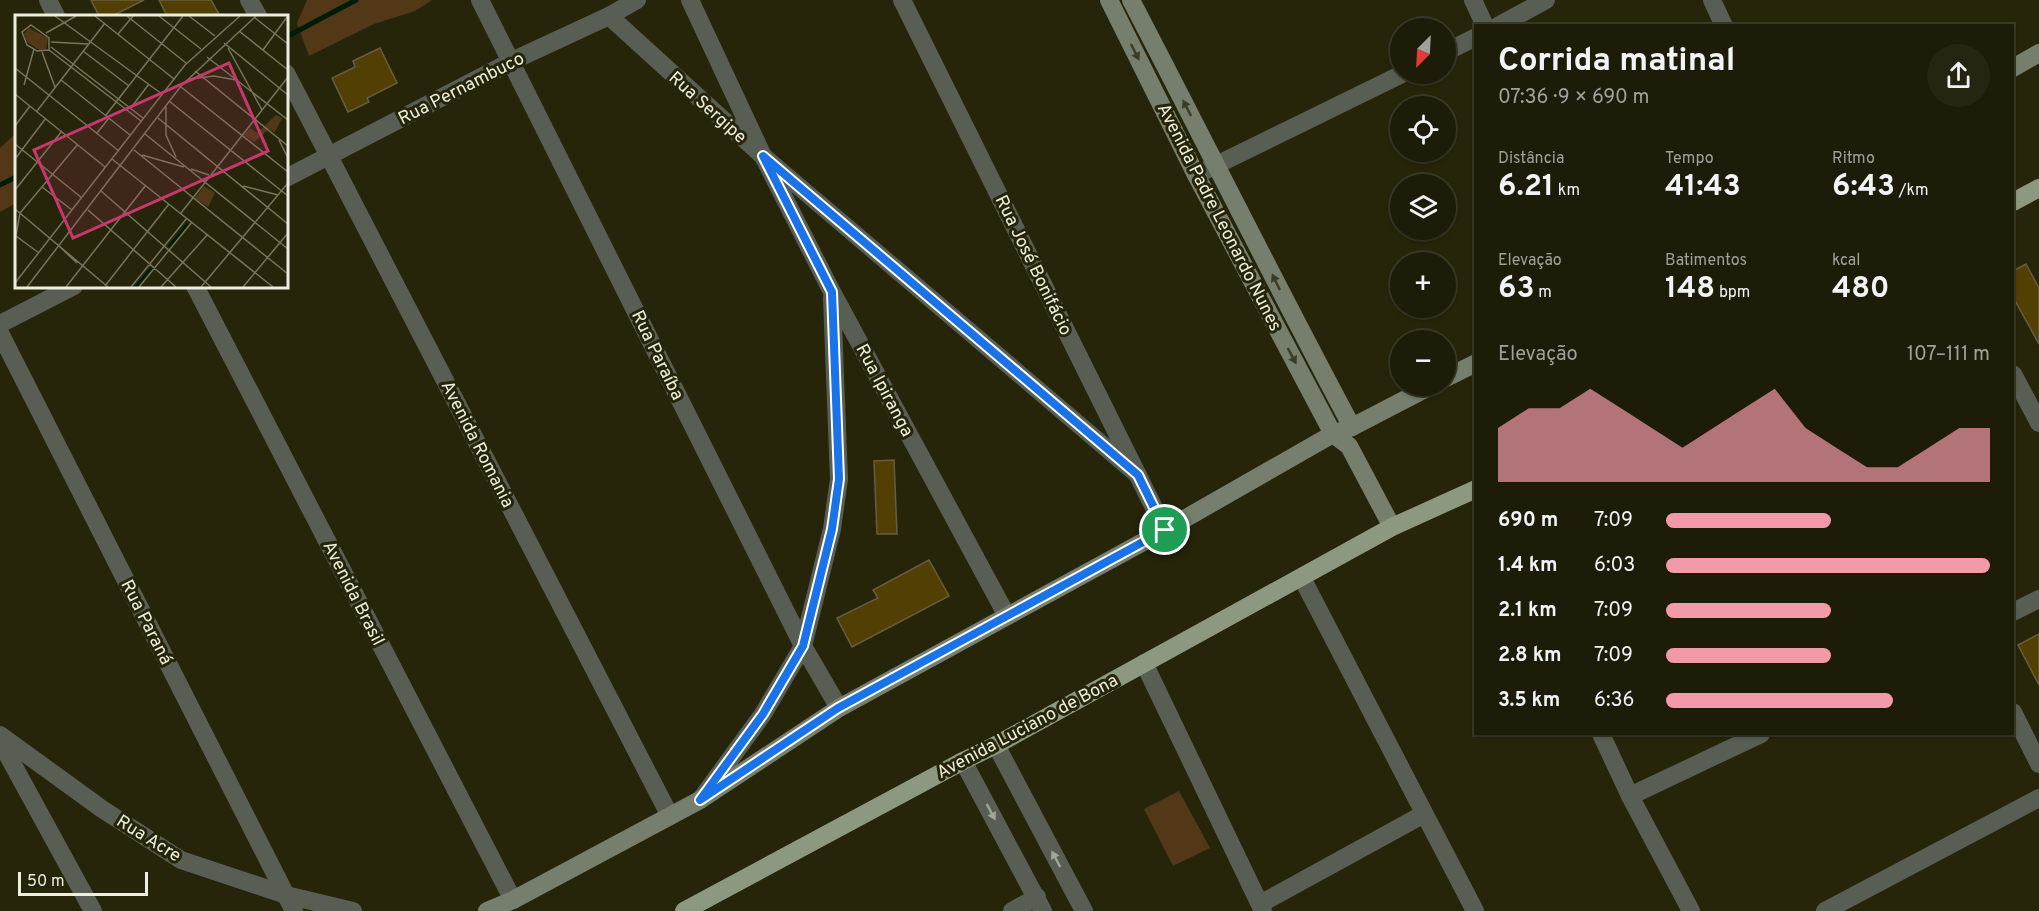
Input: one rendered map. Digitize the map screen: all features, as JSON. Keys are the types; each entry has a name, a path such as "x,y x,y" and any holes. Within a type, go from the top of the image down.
{"main road":[{"name":"Avenida Padre Leonardo Nunes","path":"1109,0 1196,175 1333,434"},
{"name":"Avenida Padre Leonardo Nunes","path":"1131,0 1352,427"},
{"path":"2014,67 2039,54"},
{"path":"2014,201 2039,188"},
{"path":"1456,373 1474,364"},
{"path":"487,911 513,900 700,800 838,708 1165,530 1333,434 1352,427 1412,396"},
{"path":"1349,446 1352,427"},
{"path":"1333,434 1349,446 1392,527"},
{"name":"Avenida Luciano de Bona","path":"684,911 708,905 963,761 1392,527 1474,490"}],"street":[{"path":"48,0 56,15"},
{"path":"249,0 257,15"},
{"name":"Rua Paraíba","path":"480,0 803,646 838,708"},
{"name":"Rua Pernambuco","path":"288,176 512,61 609,16 637,0"},
{"name":"Rua Ipiranga","path":"690,0 763,156 832,292 1007,616"},
{"name":"Rua José Bonifácio","path":"902,0 1165,530"},
{"path":"1473,0 1484,24"},
{"path":"1502,24 1546,0"},
{"path":"1712,0 1723,24"},
{"name":"Rua Sergipe","path":"609,16 763,156 1138,475"},
{"path":"1456,47 1474,38"},
{"name":"Avenida Romania","path":"288,76 670,816"},
{"path":"1196,175 1390,80"},
{"path":"0,324 70,288"},
{"name":"Avenida Brasil","path":"196,288 513,900"},
{"path":"700,800 763,714 803,646 832,529 839,479 832,292"},
{"name":"Rua Paraná","path":"0,333 290,903"},
{"path":"2014,376 2039,423"},
{"path":"1302,578 1475,911"},
{"path":"2014,612 2039,599"},
{"path":"1144,663 1261,908 1424,814"},
{"path":"2014,714 2039,764"},
{"name":"Rua Acre","path":"0,735 102,809 181,860 290,903 352,911"},
{"path":"1602,735 1630,796 1691,911"},
{"path":"1630,796 1759,735"},
{"path":"0,741 93,911"},
{"path":"996,745 1084,911"},
{"path":"963,761 1040,904 1011,911"},
{"path":"1825,911 2039,798"}],"shaded area":[{"path":"307,0 432,0 415,11 374,24 309,56 297,23"},
{"path":"15,134 15,204 0,212 0,148"},
{"path":"1179,791 1210,848 1173,866 1144,809"}],"building":[{"path":"91,0 144,0 114,15 98,15"},
{"path":"159,0 211,0 219,15 166,15"},
{"path":"380,48 397,83 367,98 369,102 348,112 332,78 355,67 353,61"},
{"path":"2026,264 2039,288 2039,344 2014,299 2014,270"},
{"path":"894,460 897,534 877,534 874,461"},
{"path":"929,560 949,596 852,647 837,618 878,598 873,590"},
{"path":"2039,634 2039,685 2018,645"}],"waterway":[{"path":"290,35 356,0"},
{"path":"0,185 15,178"}],"route":[{"path":"763,156 1138,475 1165,530 838,708 700,800 763,714 803,646 832,529 839,479 832,292 763,156"}]}
